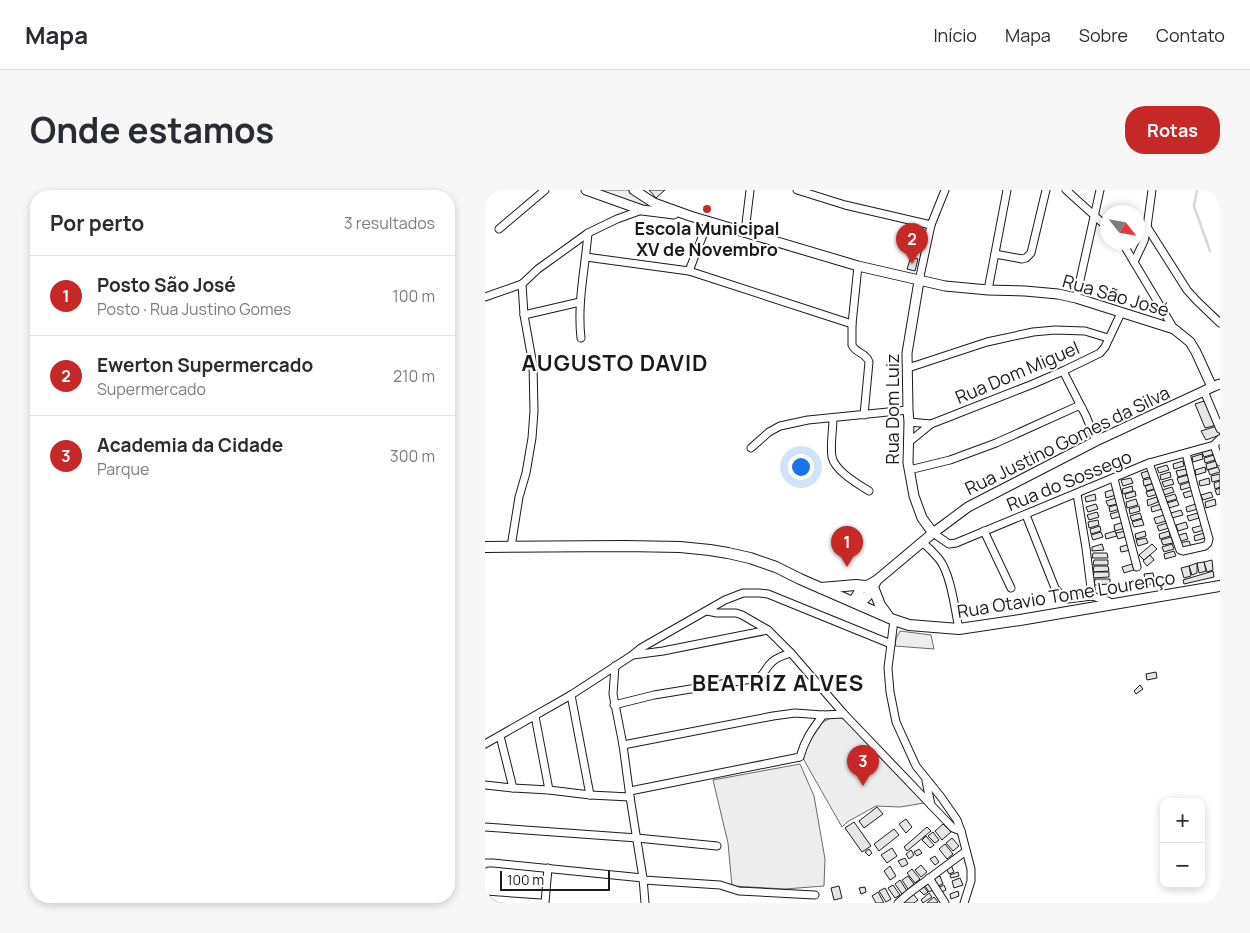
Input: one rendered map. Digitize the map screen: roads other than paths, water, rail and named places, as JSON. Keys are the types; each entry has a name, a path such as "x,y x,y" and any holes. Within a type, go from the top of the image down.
{"main road":[{"name":"Rua Otavio Tome Lourenço","path":"485,547 625,546 710,550 750,558 776,567 892,620 909,625 959,629 1220,586"},
{"path":"820,588 872,584 880,605 892,620"}],"street":[{"path":"499,228 545,190"},
{"path":"586,190 642,210 690,216"},
{"path":"634,190 656,204 690,216"},
{"path":"745,232 750,190"},
{"path":"797,190 845,205 931,225"},
{"path":"919,281 931,225 945,190"},
{"path":"988,290 1007,190"},
{"path":"995,254 1026,258 1031,253 1046,190"},
{"path":"1066,190 1100,220"},
{"path":"1077,298 1100,190"},
{"path":"1134,262 1144,241 1152,190"},
{"path":"485,298 522,284 588,233 617,219 651,208 656,204"},
{"name":"Rua São José","path":"690,216 858,266 919,281 945,286 1057,294 1077,298 1175,329 1190,342 1212,388"},
{"path":"689,272 708,222"},
{"path":"1147,228 1187,290 1220,323"},
{"path":"581,338 580,302 588,233"},
{"path":"1127,250 1175,329"},
{"path":"586,257 689,272 852,324"},
{"path":"858,266 852,342 853,348 864,354 869,362 864,414"},
{"name":"Rua Dom Luiz","path":"919,281 907,353 909,470 914,496 922,518 933,533"},
{"path":"511,547 519,497 526,473 532,438 534,411 533,366 522,284"},
{"path":"525,315 580,302"},
{"name":"Rua Dom Miguel","path":"909,442 931,424 1063,371 1100,353 1105,347 1121,313"},
{"path":"908,368 987,342 1033,332 1055,330 1085,331 1108,338"},
{"path":"1063,371 1087,416 1096,440"},
{"path":"1212,388 1220,429"},
{"name":"Rua Justino Gomes da Silva","path":"872,584 933,533 968,507 1096,440 1212,388"},
{"path":"909,470 950,460 1011,437 1078,406 1082,408"},
{"path":"751,448 769,432 780,426 808,420 908,410"},
{"path":"833,418 832,451 835,464 848,477 869,491"},
{"name":"Rua Dom Miguel","path":"909,422 931,424"},
{"path":"1217,442 1220,462"},
{"name":"Rua do Sossego","path":"933,533 944,542 952,544 1149,464 1217,442"},
{"path":"1149,464 1178,548 1183,551 1205,546 1209,542 1186,453"},
{"path":"1114,479 1137,567"},
{"path":"1077,494 1092,596"},
{"path":"1026,515 1055,588 1062,596 1068,598 1092,596 1108,601 1112,605"},
{"path":"984,531 1011,588"},
{"path":"922,542 945,568 959,629"},
{"path":"857,603 855,598 859,592 872,584"},
{"path":"485,744 571,695 641,648 725,600 743,593 759,592 768,594 891,644"},
{"path":"707,610 717,613 736,613 768,630 791,653 844,714 953,828 961,831"},
{"path":"892,620 888,668 889,692 896,722 916,766 957,820 971,869 971,881 964,903"},
{"path":"631,656 768,630"},
{"path":"614,704 653,695 758,678 763,675 774,660 791,653"},
{"path":"615,666 614,704 623,745 645,903"},
{"path":"571,695 590,795"},
{"path":"623,745 773,716 795,713 844,714"},
{"path":"485,784 590,795 630,794 800,757 803,744 823,715"},
{"path":"535,716 549,790"},
{"path":"500,736 513,788"},
{"path":"926,778 931,805"},
{"path":"485,827 717,846"},
{"path":"899,903 929,878 967,851"},
{"path":"485,864 493,863 643,879 721,885 739,891 815,895"},
{"path":"545,903 548,868"},
{"path":"929,878 945,903"},
{"path":"485,898 541,903"}],"waterway":[{"path":"1197,190 1194,206 1210,251"}],"place":[{"name":"Escola Municipal XV de Novembro","path":"707,209"},
{"name":"Ewerton Supermercado","path":"912,264"},
{"name":"Posto São José","path":"847,567"},
{"name":"Academia da Cidade","path":"863,786"}],"district":[{"name":"AUGUSTO DAVID","path":"615,363"},
{"name":"BEATRIZ ALVES","path":"778,683"}]}
